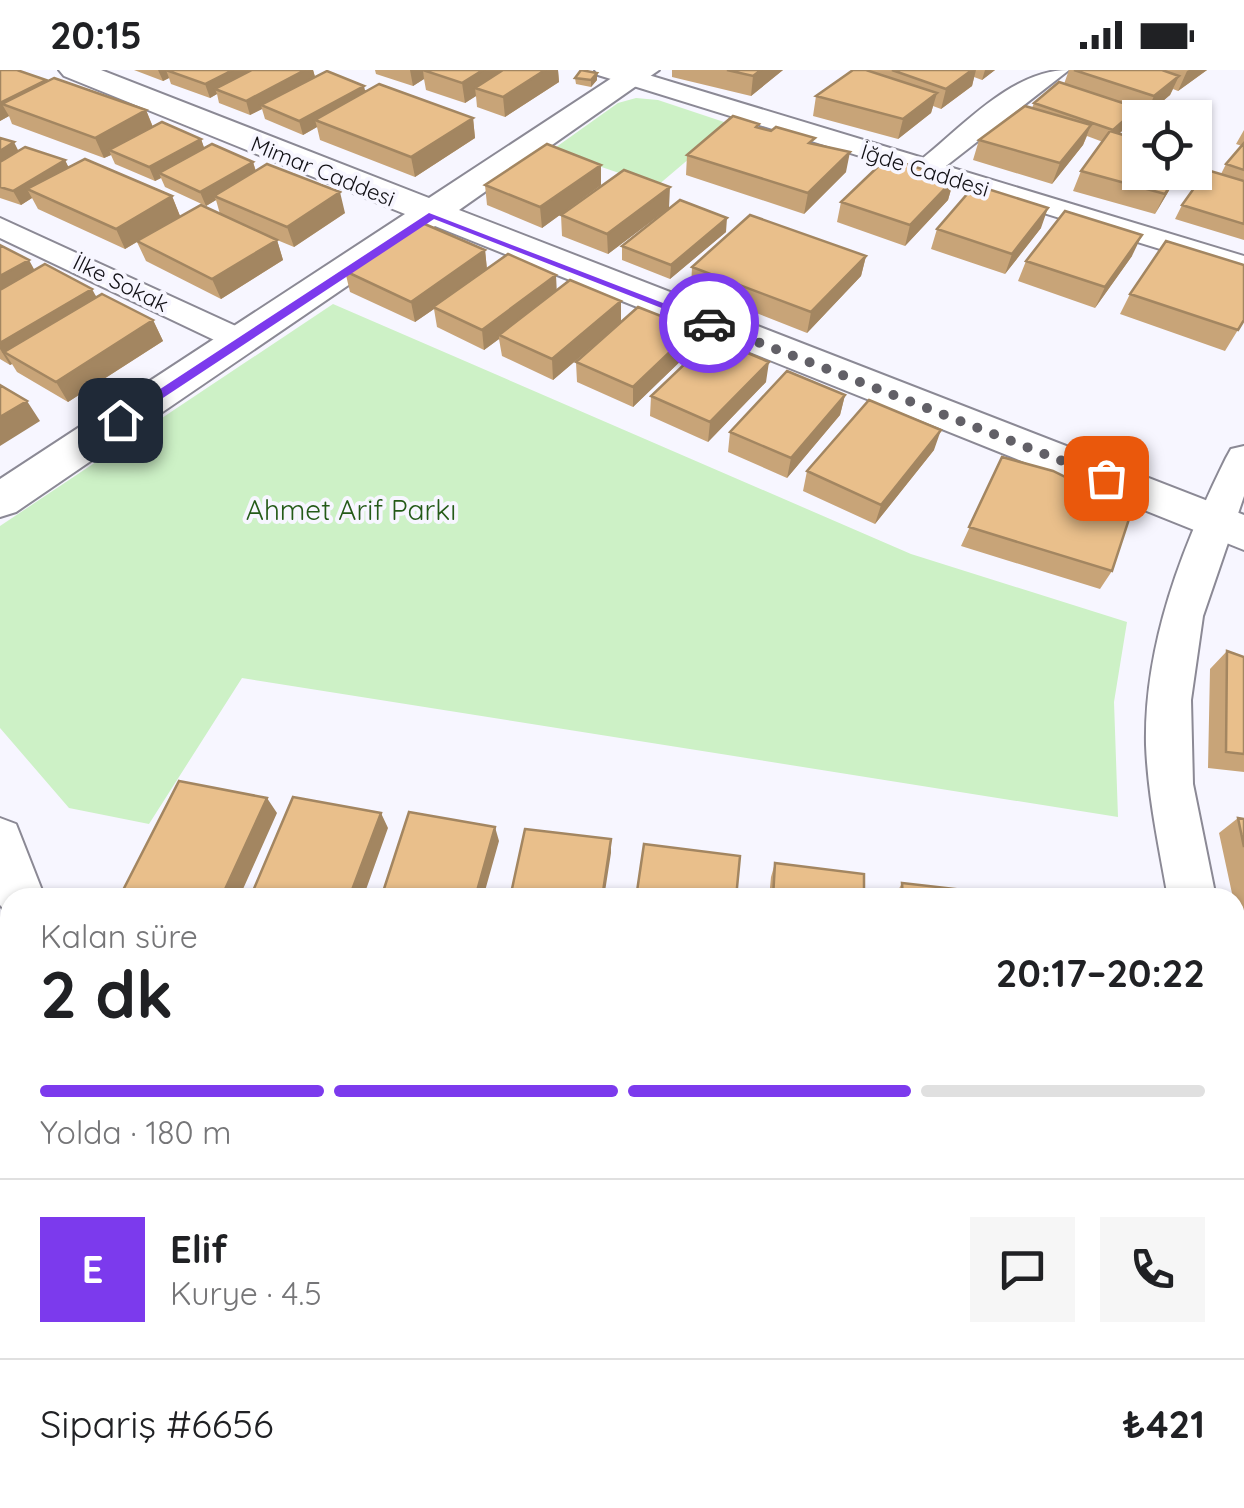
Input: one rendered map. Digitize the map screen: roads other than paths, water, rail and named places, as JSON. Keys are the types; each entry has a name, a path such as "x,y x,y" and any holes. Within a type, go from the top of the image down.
{"main road":[{"name":"Mimar Caddesi","path":"74,70 1228,526"},
{"path":"0,501 433,215 628,73"}],"street":[{"path":"925,170 996,111 1058,70"},
{"name":"İğde Caddesi","path":"628,73 925,170 1244,266"},
{"name":"İlke Sokak","path":"0,227 240,340"},
{"path":"1190,888 1170,782 1168,710 1176,647 1228,526 1244,458"},
{"path":"0,839 17,888"}],"park label":[{"name":"Ahmet Arif Parkı","path":"351,510"}]}
